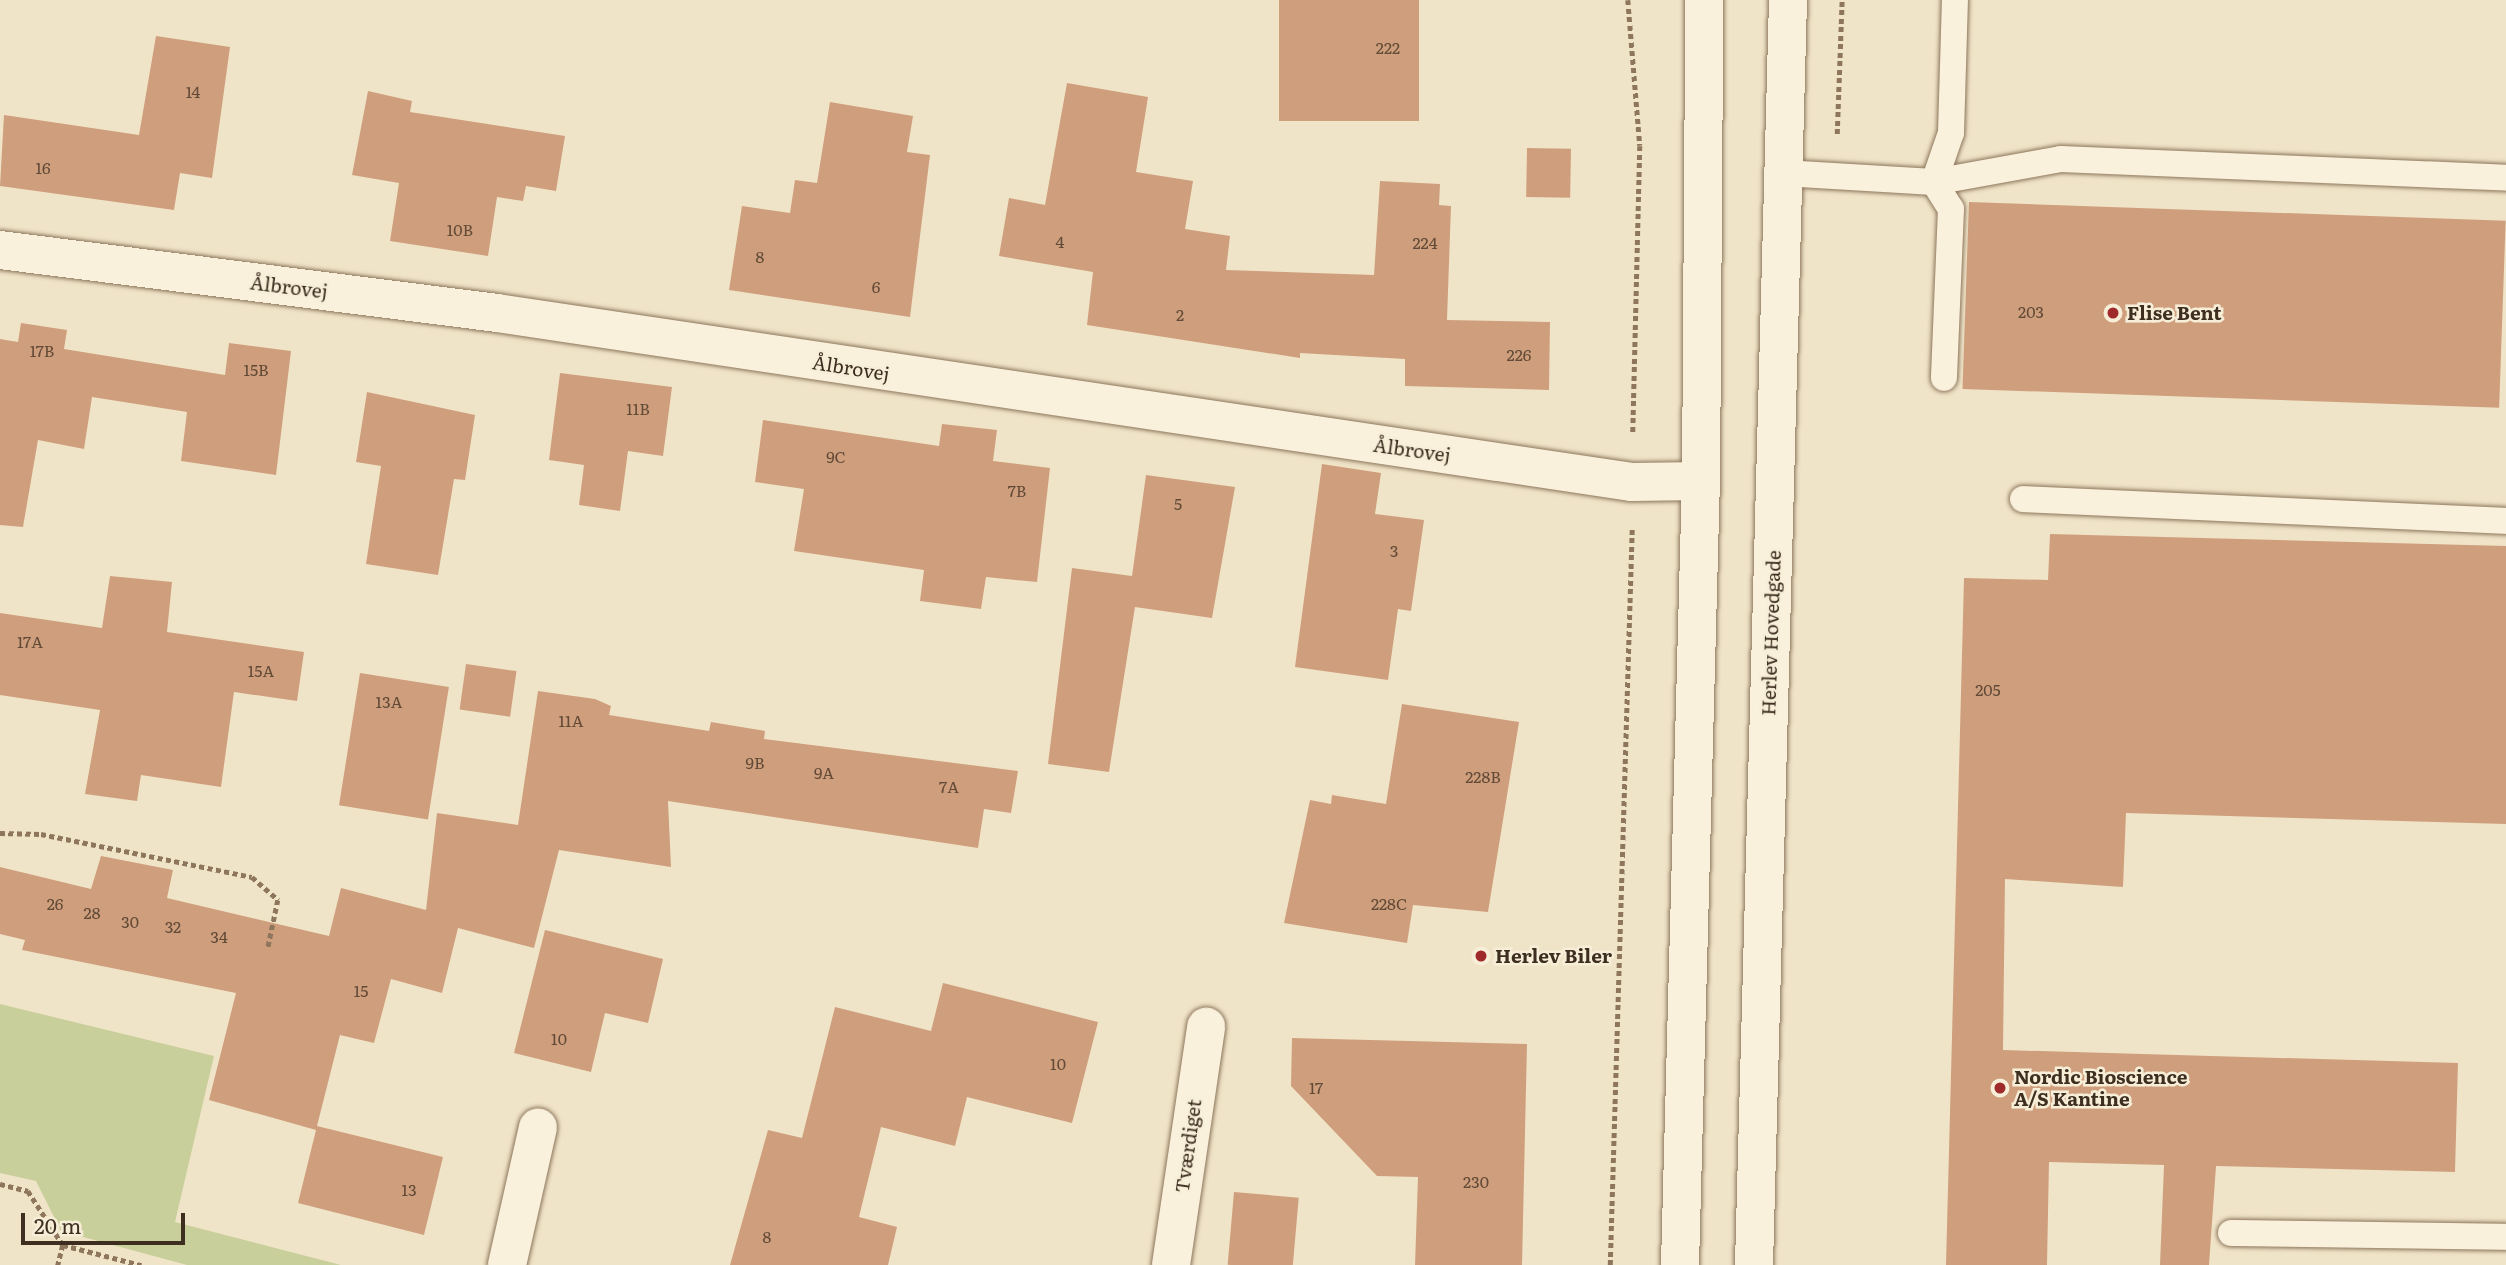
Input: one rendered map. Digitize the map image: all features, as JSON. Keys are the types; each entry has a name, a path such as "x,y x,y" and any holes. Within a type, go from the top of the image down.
{"main road":[{"path":"1680,1265 1701,481 1704,0"},
{"name":"Herlev Hovedgade","path":"1754,1265 1788,0"},
{"name":"Ålbrovej","path":"0,250 497,313 1632,482 1701,481"},
{"name":"Tværdiget","path":"1171,1265 1206,1027"},
{"path":"507,1265 538,1127"}],"lane":[{"path":"1934,182 1951,132 1955,0"},
{"path":"1783,173 1934,182 2061,159 2506,178"},
{"path":"1934,182 1951,209 1944,378"},
{"path":"2023,499 2506,522"},
{"path":"2231,1233 2506,1237"}],"path":[{"path":"1609,1265 1640,146 1628,0"},
{"path":"0,833 41,834 252,877 278,900 268,948"},
{"path":"0,1184 27,1192 63,1245 141,1265"},
{"path":"58,1265 63,1245"}],"green space":[{"path":"0,1004 214,1056 175,1222 341,1265 187,1265 61,1231 36,1181 0,1173"}],"building":[{"path":"1279,0 1419,0 1419,121 1279,121"},
{"path":"156,36 230,47 212,178 180,173 174,210 0,186 4,115 139,135"},
{"path":"1067,83 1148,97 1136,172 1193,181 1185,229 1230,236 1226,270 1374,275 1380,181 1440,184 1439,205 1451,206 1447,320 1550,322 1549,390 1405,386 1405,359 1300,353 1300,358 1087,325 1093,272 999,256 1009,198 1045,205"},
{"path":"368,91 412,101 410,112 565,136 556,191 526,186 523,201 497,197 488,256 390,241 399,183 352,175"},
{"path":"830,102 913,116 907,152 930,155 910,317 729,290 742,206 790,213 795,180 817,183"},
{"path":"1527,148 1571,149 1570,198 1526,197"},
{"path":"1969,202 2506,221 2499,408 1962,389"},
{"path":"21,323 67,330 64,349 225,375 229,343 291,351 276,475 181,461 187,412 92,397 84,449 38,440 23,527 0,525 0,339 18,342"},
{"path":"560,373 672,387 663,456 628,451 620,511 579,505 584,465 549,460"},
{"path":"367,392 475,415 465,480 454,479 438,575 366,564 381,466 356,462"},
{"path":"763,420 939,446 942,424 997,430 993,461 1050,468 1037,582 986,577 981,609 920,601 924,570 794,551 804,489 755,482"},
{"path":"1322,464 1381,473 1375,514 1424,520 1411,611 1398,609 1388,680 1295,667"},
{"path":"1146,475 1235,487 1212,618 1135,607 1109,772 1048,764 1072,568 1132,576"},
{"path":"2050,534 2506,546 2506,824 2126,813 2123,887 2005,879 2003,1050 2458,1063 2455,1172 2216,1166 2209,1265 2160,1265 2164,1165 2049,1162 2047,1265 1946,1265 1964,578 2048,580"},
{"path":"110,576 172,582 167,632 304,652 297,701 234,692 221,787 141,775 137,801 85,794 100,710 0,695 0,613 102,628"},
{"path":"466,664 517,671 510,717 460,710"},
{"path":"360,673 449,687 428,819 339,805"},
{"path":"538,691 595,699 611,706 609,715 709,731 711,722 765,731 764,739 1018,771 1011,813 984,809 978,848 668,801 671,867 559,850 534,948 458,928 442,993 391,979 374,1043 340,1035 317,1126 443,1157 424,1235 298,1203 316,1130 209,1100 236,993 22,950 25,940 0,934 0,867 91,889 101,856 173,870 167,898 329,936 341,888 426,910 437,813 518,825"},
{"path":"1402,704 1519,722 1488,912 1413,905 1407,943 1284,923 1310,800 1331,804 1332,795 1386,804"},
{"path":"545,930 663,959 648,1023 605,1013 591,1072 514,1053"},
{"path":"943,983 1098,1022 1072,1123 967,1097 955,1146 881,1127 859,1217 897,1227 888,1265 730,1265 768,1130 802,1138 835,1007 931,1031"},
{"path":"1292,1038 1527,1044 1522,1265 1415,1265 1418,1177 1377,1176 1291,1086"},
{"path":"1234,1192 1299,1198 1293,1265 1228,1265"}],"place":[{"name":"Flise Bent","path":"2113,313"},
{"name":"Herlev Biler","path":"1481,956"},
{"name":"Nordic Bioscience A/S Kantine","path":"2000,1088"}]}
